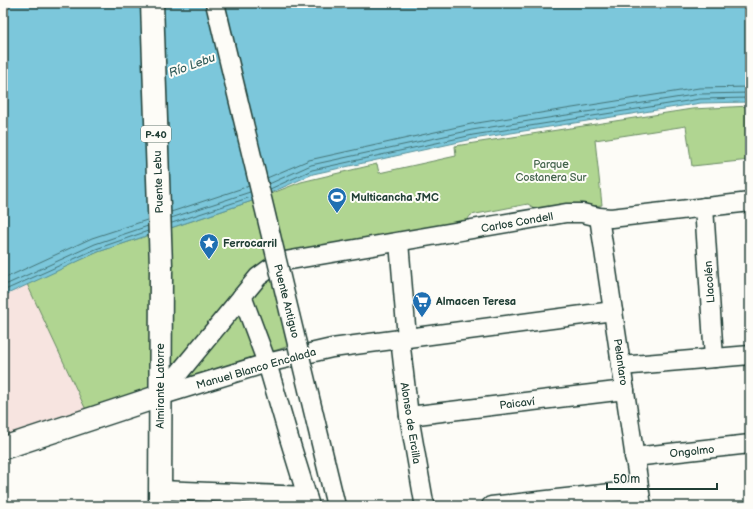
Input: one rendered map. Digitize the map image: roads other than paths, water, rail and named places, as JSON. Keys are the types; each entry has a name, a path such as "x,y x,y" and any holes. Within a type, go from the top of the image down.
{"main road":[{"name":"Puente Lebu","path":"152,3 161,266"},
{"name":"Almirante Latorre","path":"160,498 161,266"},
{"name":"Manuel Blanco Encalada","path":"3,448 160,396"}],"street":[{"name":"Puente Antiguo","path":"215,3 336,506"},
{"name":"Carlos Condell","path":"160,396 263,272 285,261 566,213 582,213 611,218 750,202"},
{"name":"Llacolén","path":"704,207 714,358"},
{"name":"Pelantaro","path":"599,217 641,498"},
{"name":"Alonso de Ercilla","path":"399,242 409,416 424,502 426,506"},
{"path":"160,498 308,501 267,363 242,296"},
{"name":"Manuel Blanco Encalada","path":"160,396 267,363 332,348 613,310"},
{"path":"621,366 750,355"},
{"name":"Paicaví","path":"409,416 625,390"},
{"name":"Ongolmo","path":"634,457 750,444"},
{"path":"491,506 641,498"}],"water":[{"name":"Río Lebu","path":"3,3 750,3 750,102 701,103 473,139 313,174 252,201 98,252 3,296"}],"place":[{"name":"Multicancha JMC","path":"337,214"},
{"name":"Ferrocarril","path":"209,260"},
{"name":"Almacen Teresa","path":"422,318"}],"park label":[{"name":"Parque Costanera Sur","path":"551,170"}]}
